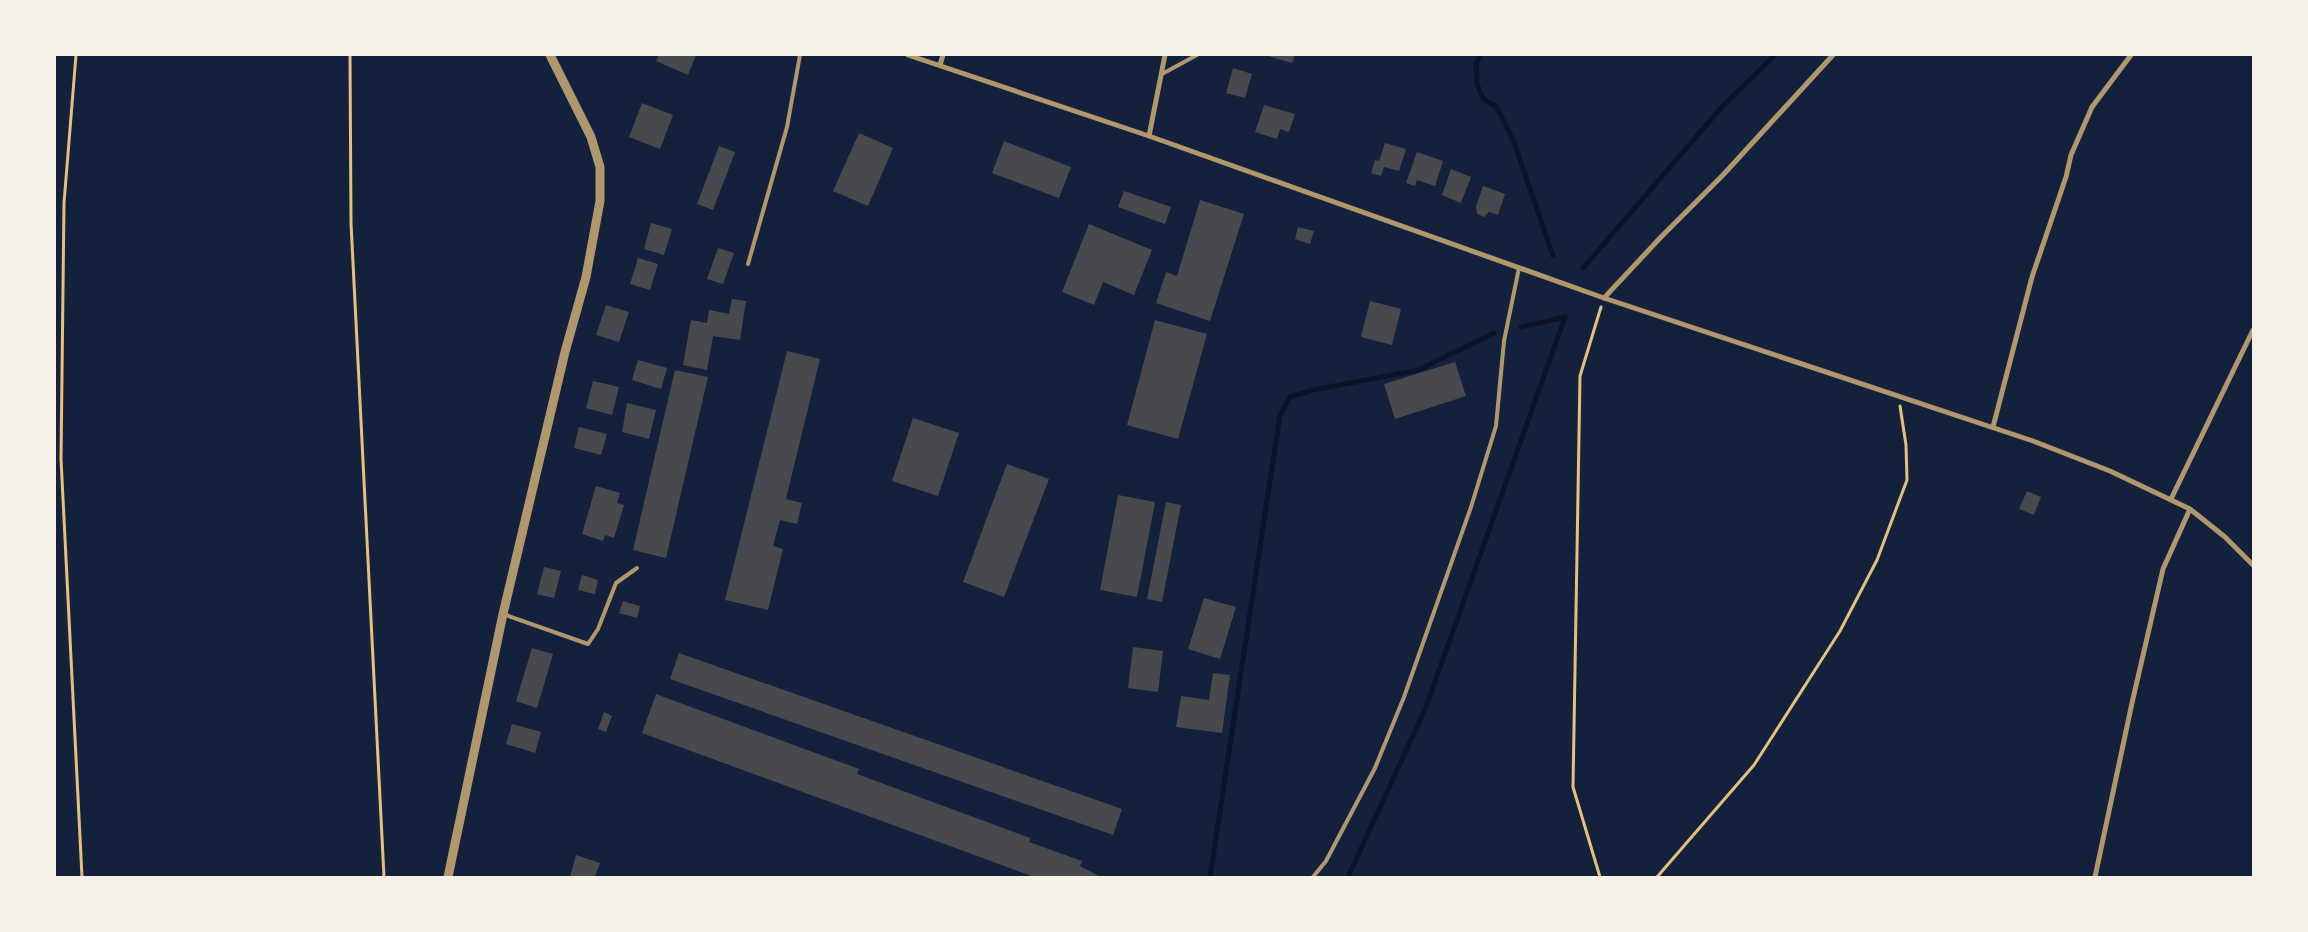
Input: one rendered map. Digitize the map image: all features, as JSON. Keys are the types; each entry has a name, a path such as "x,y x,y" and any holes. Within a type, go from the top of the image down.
{"street":[{"path":"448,877 503,614 565,352 586,277 600,201 600,168 591,137 550,55"},
{"path":"908,55 1149,136 1604,298 1993,427 2110,471 2171,498 2190,509 2225,536 2253,565"},
{"path":"940,65 943,55"},
{"path":"1149,136 1165,55"},
{"path":"1604,298 1723,175 1832,55"},
{"path":"1993,427 2032,277 2066,177 2071,154 2092,107 2131,55"},
{"path":"2171,498 2253,330"},
{"path":"2095,877 2163,569 2190,509"}],"lane":[{"path":"748,264 787,127 800,55"},
{"path":"1162,74 1197,55"},
{"path":"1313,877 1326,861 1375,768 1404,697 1471,507 1496,426 1504,341 1518,268"},
{"path":"503,614 588,644 598,629 616,583 637,568"}],"path":[{"path":"76,55 64,202 60,459 82,877"},
{"path":"350,55 351,233 384,877"},
{"path":"1600,877 1573,787 1580,376 1604,298"},
{"path":"1657,877 1754,765 1840,631 1877,560 1907,480 1906,444 1898,396"}],"building":[{"path":"659,55 696,55 688,75 656,61"},
{"path":"1265,55 1295,55 1292,63"},
{"path":"1233,68 1252,74 1245,98 1226,93"},
{"path":"642,103 673,115 660,149 629,137"},
{"path":"1264,105 1295,114 1289,132 1280,129 1277,139 1255,132"},
{"path":"859,133 893,148 868,206 833,191"},
{"path":"1004,141 1071,167 1059,198 992,173"},
{"path":"1385,143 1406,149 1399,171 1384,167 1381,176 1371,173 1375,160 1379,161"},
{"path":"719,146 735,152 713,210 697,204"},
{"path":"1417,152 1443,161 1435,186 1417,180 1415,186 1406,183"},
{"path":"1451,169 1471,177 1461,203 1442,195"},
{"path":"1483,186 1505,194 1498,215 1489,212 1484,217 1477,214 1476,207"},
{"path":"1124,191 1171,207 1165,224 1118,207"},
{"path":"1200,200 1244,214 1210,321 1156,303 1166,272 1177,276"},
{"path":"651,223 672,229 664,255 644,249"},
{"path":"1089,224 1152,250 1134,295 1103,282 1094,305 1062,292"},
{"path":"1298,227 1314,231 1310,244 1295,239"},
{"path":"718,248 734,253 723,284 707,279"},
{"path":"638,258 658,264 650,290 630,284"},
{"path":"732,299 746,301 740,340 713,336 707,370 683,365 691,320 707,323 709,310 729,314"},
{"path":"1370,301 1401,309 1392,345 1361,337"},
{"path":"606,305 629,312 619,342 596,335"},
{"path":"1155,320 1207,334 1178,439 1127,425"},
{"path":"787,351 820,359 786,499 802,503 797,524 780,520 773,546 783,549 768,610 725,600"},
{"path":"638,360 667,368 661,389 632,380"},
{"path":"1455,362 1466,396 1395,419 1384,384"},
{"path":"675,370 708,377 666,558 633,550"},
{"path":"593,381 619,387 612,415 586,408"},
{"path":"627,403 656,410 649,439 622,432"},
{"path":"913,418 959,433 938,496 892,481"},
{"path":"579,427 607,434 601,455 574,448"},
{"path":"1007,464 1049,479 1004,597 963,582"},
{"path":"596,486 620,493 617,503 624,505 614,538 605,535 603,541 582,534"},
{"path":"2027,491 2041,497 2034,515 2019,509"},
{"path":"1118,495 1155,502 1137,597 1100,590"},
{"path":"1166,502 1181,505 1162,602 1147,599"},
{"path":"544,567 561,571 554,598 537,594"},
{"path":"582,575 598,580 595,594 578,590"},
{"path":"1204,598 1236,607 1220,659 1188,649"},
{"path":"623,601 640,606 637,618 619,613"},
{"path":"1133,647 1163,651 1158,692 1128,688"},
{"path":"532,648 553,654 537,708 516,701"},
{"path":"679,653 1122,809 1113,835 670,679"},
{"path":"1213,673 1230,675 1222,733 1176,727 1181,696 1209,700"},
{"path":"656,694 859,769 857,774 1030,838 1029,842 1082,861 1080,866 1101,877 1034,877 642,733"},
{"path":"604,712 612,716 606,732 598,729"},
{"path":"512,724 541,732 535,753 506,744"},
{"path":"576,855 600,863 595,877 570,877"}],"waterway":[{"path":"1481,55 1476,64 1477,84 1483,99 1496,106 1514,142 1553,256"},
{"path":"1583,268 1721,108 1775,55"},
{"path":"1521,327 1565,317"},
{"path":"1348,877 1426,707 1565,317"},
{"path":"1210,877 1280,415 1290,397 1313,390 1418,370 1494,333"}]}
